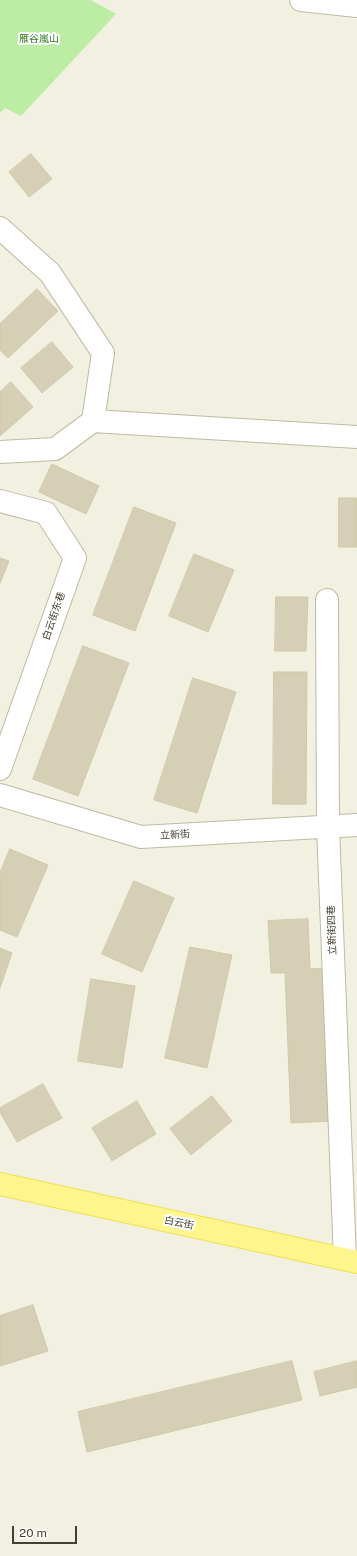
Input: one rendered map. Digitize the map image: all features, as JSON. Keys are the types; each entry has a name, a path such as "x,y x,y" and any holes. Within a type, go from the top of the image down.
{"main road":[{"name":"白云街","path":"0,1184 351,1261"}],"street":[{"path":"301,0 357,6"},
{"path":"0,228 50,273 103,353 93,421"},
{"path":"0,452 55,449 93,421 357,437"},
{"name":"白云街东巷","path":"0,501 46,513 75,558 0,770"},
{"name":"立新街四巷","path":"327,600 328,827 351,1261"},
{"name":"立新街","path":"0,795 141,837 357,825"}],"green space":[{"name":"雁谷嵐山","path":"0,0 91,0 116,14 21,116 5,108 0,113"}],"building":[{"path":"31,154 52,179 29,197 9,172"},
{"path":"37,289 58,311 8,358 0,350 0,324"},
{"path":"52,342 73,367 42,393 21,368"},
{"path":"11,382 33,407 0,436 0,392"},
{"path":"52,464 99,486 86,514 39,492"},
{"path":"339,498 357,498 357,547 339,547"},
{"path":"134,507 176,523 135,631 93,615"},
{"path":"194,554 234,570 208,632 169,616"},
{"path":"0,558 9,561 0,583"},
{"path":"276,597 308,597 306,651 275,651"},
{"path":"83,646 129,663 78,796 33,779"},
{"path":"274,672 307,672 306,804 273,804"},
{"path":"193,678 236,692 197,813 154,800"},
{"path":"10,849 48,865 17,937 0,930 0,873"},
{"path":"134,881 174,898 142,972 102,954"},
{"path":"308,919 310,969 327,968 334,1121 291,1123 285,973 271,973 268,921"},
{"path":"190,947 232,955 207,1068 165,1058"},
{"path":"0,948 12,953 0,988"},
{"path":"91,979 135,986 122,1068 78,1061"},
{"path":"43,1084 62,1118 17,1142 0,1112 0,1108"},
{"path":"212,1096 232,1121 191,1155 170,1129"},
{"path":"137,1101 156,1134 112,1161 92,1128"},
{"path":"33,1305 48,1351 0,1366 0,1316"},
{"path":"292,1361 302,1400 87,1452 78,1412"},
{"path":"357,1361 357,1387 320,1396 314,1372"}]}
